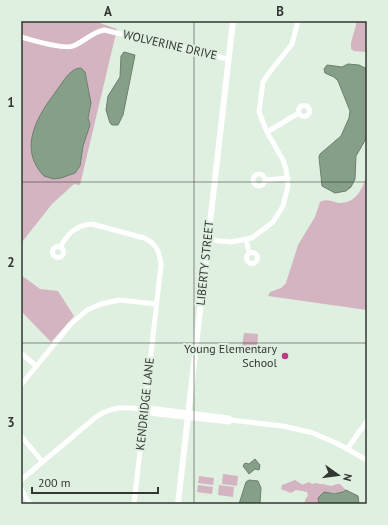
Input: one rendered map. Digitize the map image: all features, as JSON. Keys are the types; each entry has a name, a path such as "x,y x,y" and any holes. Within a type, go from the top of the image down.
{"street":[{"name":"LIBERTY STREET","path":"178,504 232,21"},
{"path":"208,240 231,242 252,238 268,227 277,217 286,198 288,178 283,160 267,132 259,112 263,82 268,73 292,44 298,21"},
{"name":"WOLVERINE DRIVE","path":"21,37 63,47 71,47 98,31 104,30 228,59"},
{"path":"267,132 299,113"},
{"path":"265,180 288,178"},
{"name":"KENDRIDGE LANE","path":"60,248 67,236 73,230 88,224 140,236 152,241 157,247 160,260 134,504"},
{"path":"246,240 249,253"},
{"path":"21,385 73,320 87,310 101,304 119,300 156,304"},
{"path":"21,353 36,366"},
{"path":"21,480 100,414 119,408 149,408 188,415 229,418 231,420 296,428 324,437 367,460"},
{"path":"347,449 367,421"},
{"path":"21,436 42,461"},
{"path":"21,489 30,504"}],"shaded area":[{"path":"21,21 94,21 117,29 80,185 74,184 52,204 22,242 21,246"},
{"path":"357,21 367,21 367,52 354,51 351,49 351,43"},
{"path":"124,52 135,55 123,115 118,125 112,125 106,110 108,96 120,77 121,56"},
{"path":"348,64 359,65 367,69 367,137 356,156 355,179 351,187 346,191 335,193 322,186 319,157 320,154 341,136 349,118 350,111 338,81 334,77 325,73 324,69 327,65 342,67"},
{"path":"81,68 85,72 91,103 88,118 90,125 83,146 80,166 75,173 53,179 44,176 36,165 32,154 31,143 33,132 43,110 64,80 73,70"},
{"path":"367,171 367,310 268,296 270,292 281,288 286,283 298,245 315,217 320,202 327,200 339,203 351,200 362,188"},
{"path":"21,275 40,289 58,291 74,316 51,342 21,311"},
{"path":"244,333 258,334 257,349 242,347"},
{"path":"255,459 260,465 259,470 255,469 249,474 243,466 245,463 249,464"},
{"path":"223,474 238,476 237,486 222,484"},
{"path":"199,476 214,478 213,485 198,483"},
{"path":"249,480 258,481 261,488 260,504 239,504 246,482"},
{"path":"295,480 302,484 309,482 312,484 316,483 331,486 340,484 346,490 341,493 331,492 323,495 318,498 319,504 304,504 308,496 307,492 296,490 291,493 281,489 282,485"},
{"path":"198,485 213,487 212,494 197,492"},
{"path":"219,485 234,487 233,497 218,495"},
{"path":"346,490 358,496 359,504 319,504 318,498 324,492 338,493"}],"place":[{"name":"Young Elementary School","path":"285,356"}]}
